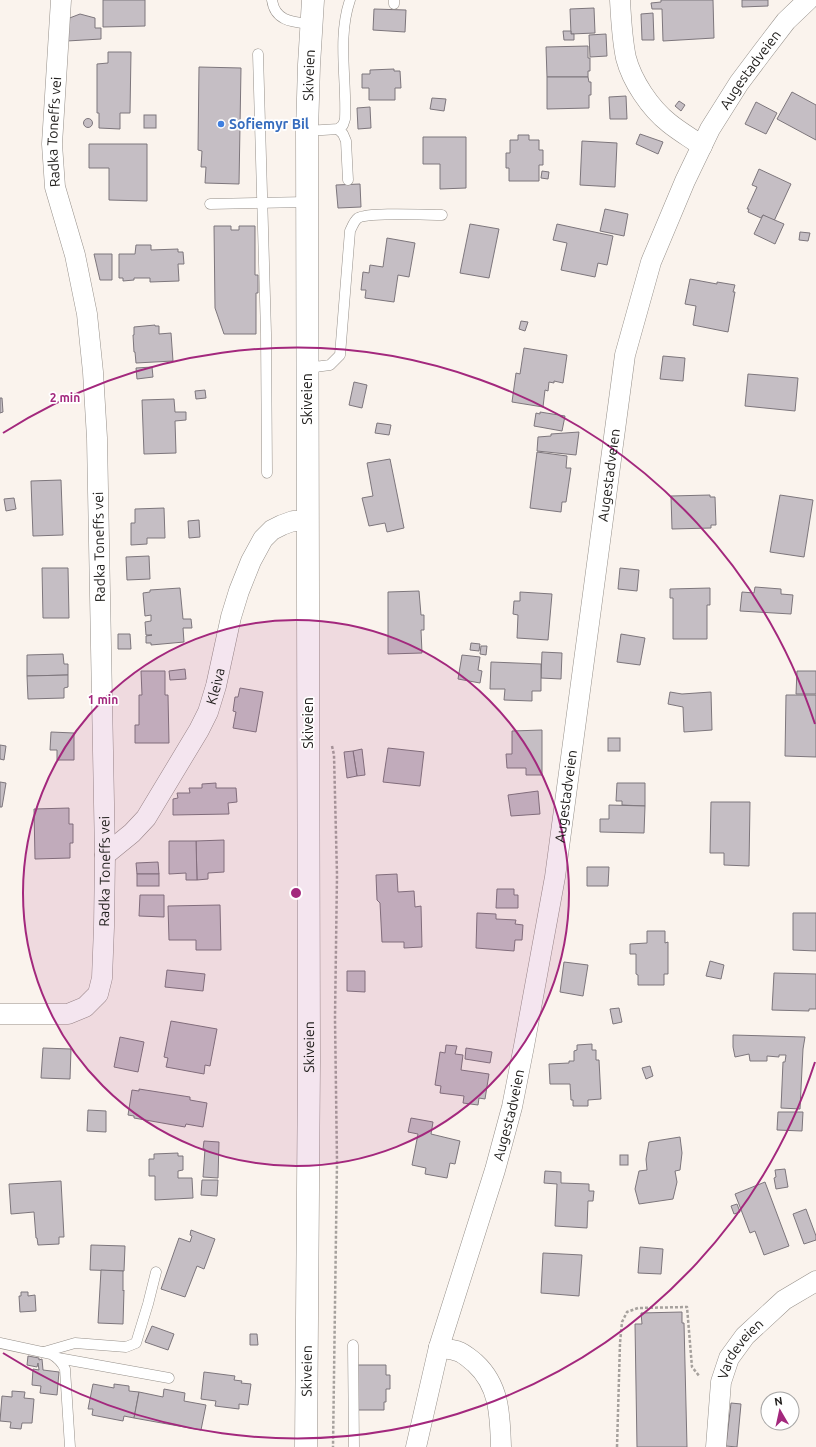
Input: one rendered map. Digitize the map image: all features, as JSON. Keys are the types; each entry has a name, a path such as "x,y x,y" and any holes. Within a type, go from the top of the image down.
{"main road":[{"name":"Skiveien","path":"306,1447 309,1062 307,131 313,0"}],"street":[{"name":"Radka Toneffs vei","path":"0,1014 68,1014 85,1007 98,994 102,970 105,855 97,446 93,372 87,314 75,256 55,187 52,144 61,0"},
{"path":"620,0 626,60 637,85 653,108 669,123 702,146"},
{"name":"Augestadveien","path":"416,1447 439,1347 495,1170 512,1107 524,1046 555,877 625,355 651,262 685,181 710,129 739,83 786,21 808,0"},
{"name":"Kleiva","path":"105,855 132,833 146,818 208,712 216,686 231,617 251,561 263,539 272,530 282,524 294,521 307,521"},
{"name":"Vardeveien","path":"716,1447 721,1382 729,1358 745,1336 784,1300 816,1281"},
{"path":"439,1347 458,1352 471,1359 491,1382 498,1404 501,1447"}],"lane":[{"path":"272,0 276,12 283,18 291,21 311,24"},
{"path":"307,131 338,129 343,125 345,119 344,26 350,0"},
{"path":"258,54 266,333 267,473"},
{"path":"338,129 344,134 346,141 348,180"},
{"path":"210,204 307,202"},
{"path":"307,368 330,364 340,355 350,231 358,218 367,216 442,215"},
{"path":"44,1352 74,1343 126,1347 136,1343 156,1272"},
{"path":"0,1343 44,1352 58,1358 169,1378"},
{"path":"353,1345 354,1447"},
{"path":"58,1358 66,1369 70,1447"}],"path":[{"path":"617,1447 620,1343 622,1322 627,1312 638,1308 687,1307 692,1367 700,1378 721,1382"}],"building":[{"path":"103,0 145,0 145,26 103,27"},
{"path":"661,0 713,0 714,38 663,41 662,9 652,9 651,3 661,2"},
{"path":"742,0 768,0 768,6 742,7"},
{"path":"594,8 595,33 571,34 570,9"},
{"path":"374,9 406,10 405,32 373,30"},
{"path":"653,13 654,40 642,40 641,14"},
{"path":"80,14 95,18 95,28 101,28 101,39 67,41 67,19"},
{"path":"563,31 571,31 571,34 574,34 574,40 564,40"},
{"path":"606,34 607,56 590,57 589,35"},
{"path":"588,46 590,71 588,71 588,77 547,77 546,47"},
{"path":"108,52 131,52 130,113 120,113 120,129 99,128 99,113 97,113 97,64 108,63"},
{"path":"199,67 241,68 239,184 205,183 206,167 201,167 202,151 198,150"},
{"path":"394,69 394,71 400,71 401,88 395,88 395,100 369,100 369,88 362,88 362,74 370,74 370,70"},
{"path":"547,77 588,77 589,82 591,82 589,108 547,109"},
{"path":"792,92 816,105 816,140 777,119"},
{"path":"626,96 627,119 610,119 609,97"},
{"path":"432,98 446,99 444,111 430,109"},
{"path":"679,101 685,105 681,111 675,106"},
{"path":"756,102 777,113 766,134 745,124"},
{"path":"370,107 371,128 358,129 357,108"},
{"path":"144,115 156,115 156,128 144,128"},
{"path":"88,118 93,123 88,128 83,123"},
{"path":"640,134 663,142 658,154 636,144"},
{"path":"518,135 529,135 529,140 539,140 539,150 543,150 543,165 539,165 539,181 509,181 509,168 506,168 506,153 510,153 510,140 518,140"},
{"path":"423,137 466,137 466,188 440,189 440,164 423,164"},
{"path":"582,141 617,143 615,187 580,185"},
{"path":"89,144 147,144 147,201 109,200 109,168 89,168"},
{"path":"759,169 791,184 774,221 763,215 761,218 748,212 749,209 747,209 757,187 752,185"},
{"path":"542,171 549,172 548,179 541,178"},
{"path":"360,184 361,207 338,208 336,185"},
{"path":"605,209 628,214 624,236 600,231"},
{"path":"763,215 784,224 775,244 754,234"},
{"path":"470,224 499,229 489,278 460,273"},
{"path":"557,224 613,236 607,265 598,263 595,277 561,270 567,243 553,240"},
{"path":"214,226 231,226 231,230 239,230 239,226 255,226 255,275 258,275 258,293 256,293 256,334 224,334 215,308"},
{"path":"800,232 810,233 808,241 799,240"},
{"path":"387,238 415,243 409,277 398,275 394,302 365,298 366,290 361,290 363,272 369,273 370,265 383,267"},
{"path":"136,245 151,245 151,250 178,249 178,252 183,252 184,264 178,264 179,281 150,282 150,278 134,278 134,280 123,281 123,278 119,278 119,254 135,254"},
{"path":"94,254 112,254 112,280 100,280"},
{"path":"690,279 717,284 717,282 735,285 728,332 693,325 696,306 685,304"},
{"path":"521,321 528,322 525,331 519,329"},
{"path":"159,326 159,334 171,333 173,361 136,363 133,335 134,327"},
{"path":"524,348 567,355 563,383 554,381 554,383 549,382 548,391 545,390 543,407 512,402 516,373 520,374"},
{"path":"663,356 685,358 683,381 660,379"},
{"path":"152,367 153,377 137,379 136,368"},
{"path":"748,374 798,378 795,411 745,406"},
{"path":"354,382 367,385 362,408 349,405"},
{"path":"205,390 206,398 196,399 195,391"},
{"path":"0,398 2,398 3,412 0,413"},
{"path":"174,399 175,412 186,412 186,420 175,421 176,453 144,454 142,400"},
{"path":"540,412 565,416 562,431 534,426 536,413 540,414"},
{"path":"377,423 391,425 389,435 375,433"},
{"path":"579,432 576,455 537,451 538,437 551,436 551,434"},
{"path":"537,452 567,456 566,468 571,468 566,502 562,502 561,512 530,508"},
{"path":"390,459 404,528 387,532 385,523 369,526 362,498 373,496 367,463"},
{"path":"61,480 63,535 33,536 31,481"},
{"path":"710,495 710,497 715,497 716,525 711,525 711,528 672,529 671,496"},
{"path":"780,495 813,500 804,557 770,552"},
{"path":"14,498 16,509 6,511 4,499"},
{"path":"164,508 165,538 147,538 147,544 131,545 131,523 135,523 135,509"},
{"path":"199,520 200,537 189,538 188,521"},
{"path":"149,556 150,579 127,580 126,557"},
{"path":"42,568 68,568 69,618 43,618"},
{"path":"620,568 639,570 637,591 618,589"},
{"path":"755,587 781,589 781,594 793,595 791,614 740,611 742,592 754,593"},
{"path":"180,588 183,619 191,619 192,628 183,628 184,642 151,645 151,643 146,643 146,636 152,635 146,635 145,622 151,621 151,615 145,616 143,593 150,592 150,590"},
{"path":"710,588 710,605 707,605 707,639 673,639 673,598 670,598 670,589"},
{"path":"419,591 421,615 424,615 424,630 421,630 422,653 388,654 388,592"},
{"path":"520,592 552,594 548,640 517,638 518,615 513,614 514,601 520,601"},
{"path":"118,634 130,634 131,649 118,649"},
{"path":"621,634 645,638 640,665 617,662"},
{"path":"471,643 480,644 479,651 470,650"},
{"path":"481,646 487,646 486,655 480,654"},
{"path":"542,652 562,653 561,679 541,678"},
{"path":"63,654 64,664 68,664 68,675 27,676 27,655"},
{"path":"462,655 480,657 478,670 482,671 480,683 458,679"},
{"path":"491,662 541,664 541,691 532,691 532,701 504,700 505,689 490,689"},
{"path":"185,669 186,679 170,680 169,671"},
{"path":"141,671 165,671 165,695 168,695 169,743 135,743 135,725 139,725 139,695 142,695"},
{"path":"797,671 816,671 816,694 796,694"},
{"path":"68,675 68,687 64,688 64,698 28,699 27,676"},
{"path":"240,688 263,692 256,732 233,728 236,712 233,711 235,697 238,697"},
{"path":"670,692 682,694 711,692 712,730 684,732 683,707 668,704"},
{"path":"786,695 816,695 816,757 785,756"},
{"path":"542,730 542,775 526,775 526,768 507,768 506,754 512,754 512,731"},
{"path":"51,732 74,733 74,760 57,760 57,750 50,750"},
{"path":"608,738 620,738 620,751 608,751"},
{"path":"0,745 6,746 4,760 0,759"},
{"path":"388,748 424,752 420,786 383,782"},
{"path":"362,749 365,775 357,776 353,751"},
{"path":"353,751 357,776 347,778 344,752"},
{"path":"0,782 6,783 2,807 0,807"},
{"path":"216,783 216,788 236,788 237,802 228,803 229,814 173,815 173,799 178,798 177,793 190,793 189,788 202,788 202,784"},
{"path":"617,783 645,783 645,806 622,805 622,801 616,801"},
{"path":"538,791 540,814 511,816 508,795"},
{"path":"711,802 750,802 749,866 724,865 724,853 710,853"},
{"path":"609,805 645,806 644,833 600,832 600,819 609,819"},
{"path":"69,808 69,824 73,824 73,843 70,843 70,858 35,859 34,809"},
{"path":"224,840 224,872 208,873 208,879 197,880 196,841"},
{"path":"169,841 196,841 197,880 186,880 186,873 169,874"},
{"path":"158,862 159,874 137,874 136,863"},
{"path":"587,867 609,867 608,886 587,886"},
{"path":"137,874 159,874 159,886 137,886"},
{"path":"397,874 398,892 414,891 415,907 421,906 422,947 404,948 404,942 382,942 380,903 377,900 376,875"},
{"path":"497,889 514,889 514,895 518,895 518,908 496,908"},
{"path":"140,895 164,895 164,917 139,916"},
{"path":"220,905 221,950 196,950 196,940 169,940 168,906"},
{"path":"477,913 496,914 496,919 516,920 515,924 523,925 522,940 515,940 514,951 476,948"},
{"path":"793,913 816,913 816,951 793,950"},
{"path":"647,931 665,931 665,943 668,942 668,974 664,974 664,985 638,985 638,975 636,974 636,954 630,954 630,944 647,943"},
{"path":"710,961 724,965 721,979 706,976"},
{"path":"564,962 588,965 583,996 560,992"},
{"path":"167,970 205,974 203,991 165,987"},
{"path":"347,971 365,971 365,992 347,991"},
{"path":"774,973 816,974 816,1009 809,1009 809,1011 772,1010"},
{"path":"619,1008 622,1022 613,1024 610,1009"},
{"path":"171,1021 217,1029 210,1066 205,1065 204,1074 166,1067 168,1058 164,1057"},
{"path":"733,1035 805,1037 800,1109 781,1108 783,1062 785,1062 786,1055 779,1055 779,1057 767,1056 767,1061 750,1061 749,1054 735,1057"},
{"path":"120,1037 144,1042 138,1072 114,1067"},
{"path":"592,1044 592,1050 596,1050 596,1060 599,1060 601,1099 588,1100 588,1106 573,1106 570,1084 550,1084 549,1064 569,1063 569,1061 574,1061 574,1051 577,1050 577,1045"},
{"path":"446,1045 457,1046 455,1054 463,1055 461,1070 489,1074 485,1099 479,1098 478,1105 463,1103 464,1096 440,1093 441,1086 435,1085 440,1052 445,1053"},
{"path":"43,1048 71,1049 70,1079 41,1078"},
{"path":"466,1048 492,1052 490,1063 465,1059"},
{"path":"650,1066 653,1076 646,1079 642,1068"},
{"path":"139,1089 190,1097 190,1100 207,1103 203,1127 186,1124 185,1127 134,1118 134,1116 128,1115 132,1090 139,1091"},
{"path":"88,1110 106,1111 106,1132 87,1131"},
{"path":"778,1112 803,1112 802,1131 777,1130"},
{"path":"411,1118 433,1122 431,1134 460,1141 455,1164 450,1163 447,1178 425,1174 426,1168 412,1165 418,1134 408,1132"},
{"path":"680,1137 682,1153 680,1170 675,1171 677,1182 673,1199 639,1204 635,1189 639,1171 647,1170 646,1159 649,1142"},
{"path":"204,1141 219,1142 218,1178 203,1177 205,1149 203,1149"},
{"path":"178,1153 178,1156 183,1156 183,1170 178,1171 178,1178 192,1178 193,1198 155,1200 155,1176 149,1176 149,1159 154,1159 154,1154"},
{"path":"620,1155 628,1155 628,1165 620,1165"},
{"path":"785,1169 788,1187 776,1189 774,1178 776,1177 775,1170"},
{"path":"545,1171 561,1172 561,1183 589,1184 589,1191 594,1191 593,1201 588,1201 587,1228 555,1226 557,1184 544,1183"},
{"path":"202,1180 218,1180 217,1196 201,1195"},
{"path":"61,1181 64,1237 59,1237 59,1244 38,1245 34,1212 11,1214 9,1184"},
{"path":"765,1182 789,1246 764,1255 755,1231 750,1233 735,1194"},
{"path":"737,1204 740,1212 734,1214 731,1206"},
{"path":"806,1209 816,1236 816,1240 804,1244 793,1214"},
{"path":"191,1230 215,1239 204,1269 197,1266 185,1297 161,1289 179,1238 190,1242 192,1236 190,1235"},
{"path":"91,1245 125,1246 124,1271 90,1270"},
{"path":"640,1247 663,1249 661,1274 638,1273"},
{"path":"543,1253 582,1255 579,1296 541,1293"},
{"path":"101,1270 123,1271 123,1324 98,1323"},
{"path":"21,1292 28,1292 28,1296 35,1295 36,1311 20,1312 19,1296 21,1296"},
{"path":"682,1312 682,1323 684,1323 687,1447 637,1447 635,1324 642,1324 641,1313"},
{"path":"152,1326 174,1334 168,1350 145,1342"},
{"path":"250,1334 257,1334 258,1345 250,1345"},
{"path":"28,1356 39,1358 39,1360 42,1359 43,1370 59,1372 57,1395 40,1393 41,1386 32,1385 33,1369 39,1370 38,1363 37,1367 27,1365"},
{"path":"356,1365 386,1365 386,1375 390,1375 390,1389 386,1389 386,1402 384,1402 384,1410 357,1410"},
{"path":"204,1372 235,1376 234,1380 242,1381 241,1383 251,1384 248,1405 239,1404 239,1409 215,1406 216,1401 201,1399"},
{"path":"93,1384 114,1388 114,1384 129,1386 129,1391 139,1392 134,1418 124,1416 123,1421 92,1415 93,1409 88,1409"},
{"path":"164,1389 185,1393 184,1401 206,1405 201,1430 134,1418 139,1392 163,1397"},
{"path":"12,1391 25,1392 24,1398 34,1399 32,1423 22,1423 21,1429 10,1428 11,1422 0,1421 2,1396 12,1397"},
{"path":"731,1403 741,1404 737,1447 726,1446"}],"place":[{"name":"Sofiemyr Bil","path":"221,124"}]}
